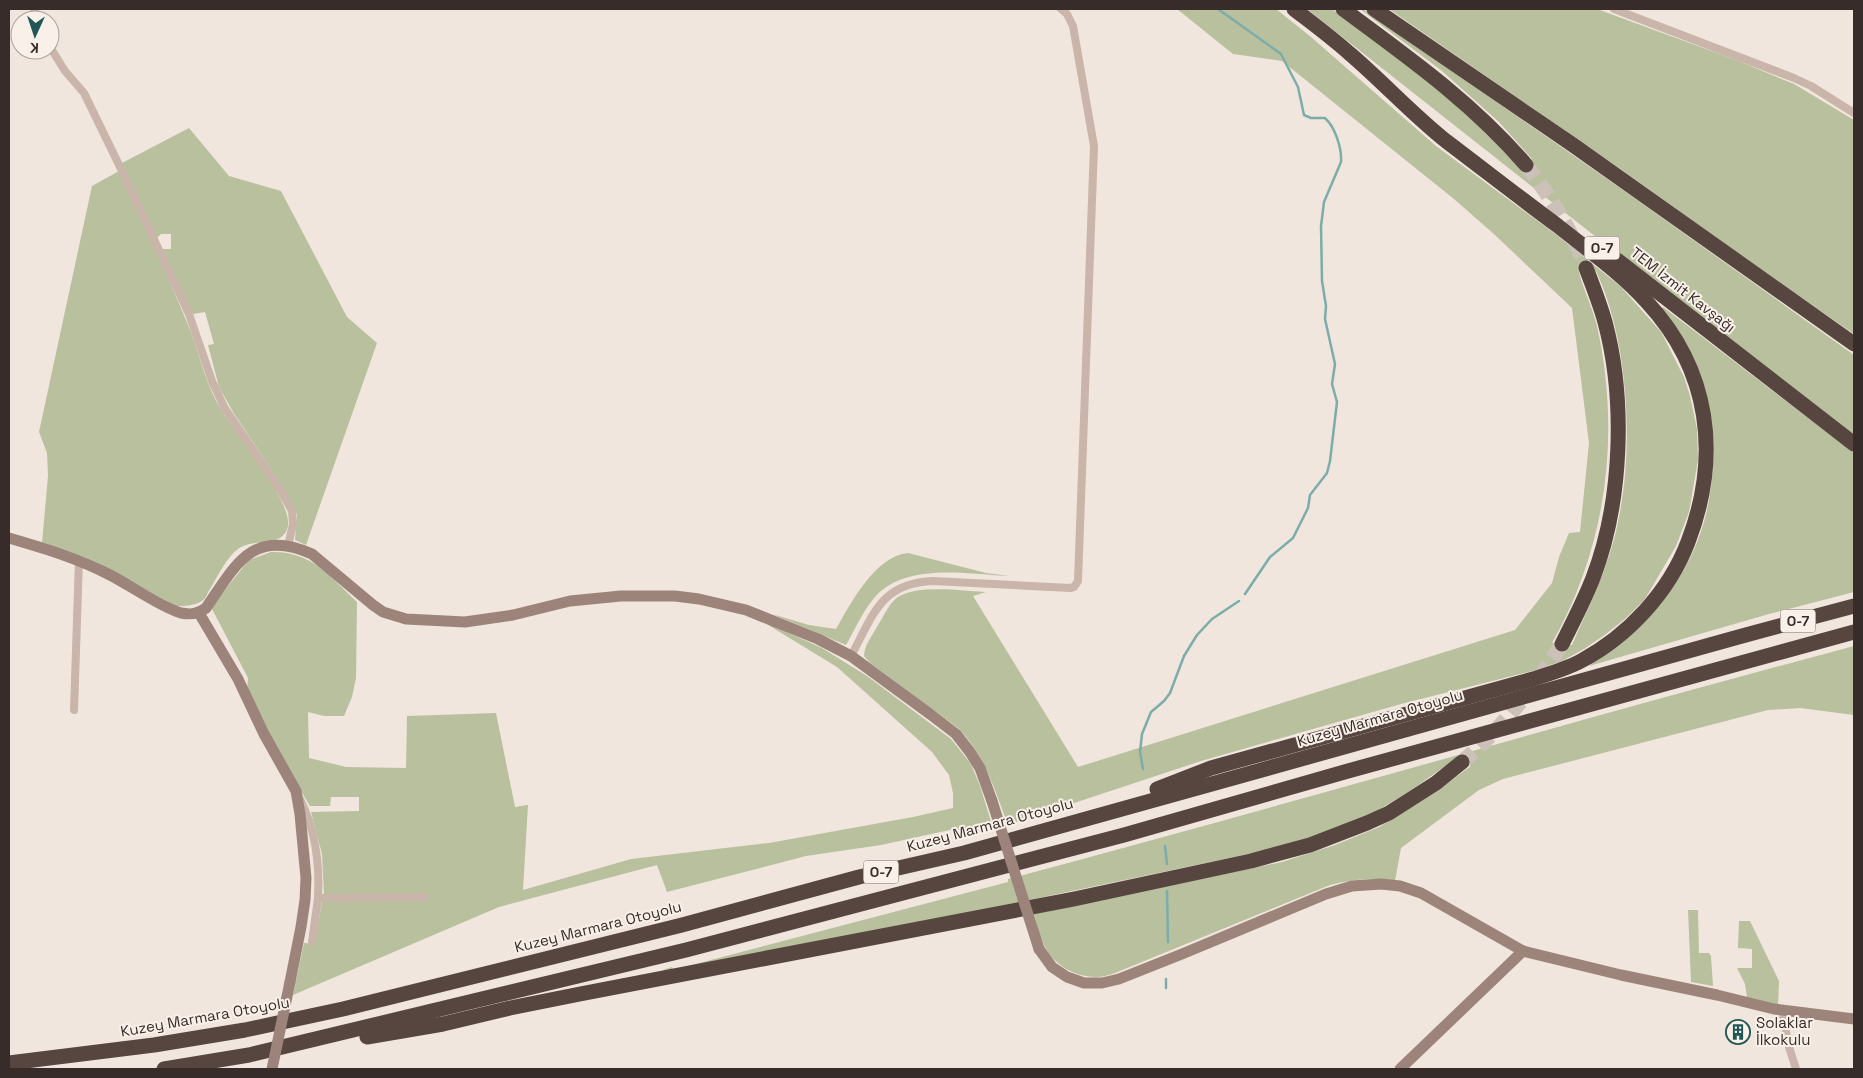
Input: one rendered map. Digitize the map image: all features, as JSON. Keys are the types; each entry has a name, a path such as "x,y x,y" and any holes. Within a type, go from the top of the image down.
{"highway":[{"name":"O-7","path":"1294,9 1349,53"},
{"path":"1343,9 1442,82 1503,138 1526,165"},
{"path":"1374,9 1573,145 1854,344"},
{"name":"TEM İzmit Kavşağı","path":"1349,53 1854,444"},
{"path":"1083,818 1210,768 1532,679 1580,662 1636,621 1659,593 1684,552 1703,492 1706,426 1687,359 1660,317 1618,273 1434,131 1349,53"},
{"path":"1562,644 1590,585 1602,548 1612,502 1616,472 1618,420 1611,352 1605,322 1586,268"},
{"name":"Kuzey Marmara Otoyolu","path":"9,1063 154,1045 245,1030 343,1008 682,925 859,877 964,853 1083,818 1854,606"},
{"name":"O-7","path":"164,1069 249,1055 623,966 1124,835 1348,770 1575,710 1854,632"},
{"path":"249,1055 443,1024 580,994 1074,899 1251,860 1310,845 1367,823 1411,800 1462,762"}],"street":[{"path":"851,656 880,604 891,593 904,585 933,581 1070,588 1074,587 1078,581 1094,146 1073,26 1067,14 1061,9"},
{"path":"1614,9 1794,78 1811,86 1854,113"},
{"path":"58,60 84,93 121,169 189,314 212,381 224,407 281,491 292,511 293,524 288,546"},
{"path":"9,538 78,560 183,613 199,613 206,608 240,560 248,554 265,546 288,546 312,554 373,605 383,612 406,620 465,622 513,615 570,601 621,596 676,596 723,603 746,610 818,639 851,656 956,734 970,752 980,768 992,801 1039,949 1052,967 1067,977 1084,983 1102,983 1119,979 1326,894 1352,886 1381,884 1400,886 1421,893 1523,951 1621,975 1718,994 1782,1010 1854,1019"},
{"path":"74,710 78,560"},
{"path":"199,613 238,679 264,734 308,815 318,853 318,898 312,942"},
{"path":"272,1069 302,918 306,878 296,791"},
{"path":"318,898 426,898"},
{"path":"1400,1069 1523,951"},
{"path":"1782,1010 1789,1047 1796,1069"}],"green space":[{"path":"1177,9 1276,9 1436,146 1558,236 1620,286 1661,332 1684,377 1690,396 1697,429 1698,460 1689,512 1676,546 1645,599 1606,634 1562,661 1536,670 1401,704 1201,761 1008,825 994,786 982,762 958,728 869,662 864,656 869,640 889,606 898,597 907,593 929,589 986,592 973,596 1078,767 1515,630 1552,583 1559,557 1569,533 1580,532 1589,443 1572,308 1454,199 1282,61 1233,54","holes":["1578,268 1596,271 1607,298 1621,359 1627,425 1626,457 1624,488 1611,550 1572,645 1552,643 1571,606 1586,568 1597,529 1604,489 1608,448 1608,407 1604,367 1597,326"]},
{"path":"1307,9 1332,9 1407,63 1440,90 1495,141 1520,169 1532,159 1499,122 1442,71 1360,9 1363,9 1633,197 1854,355 1854,435 1624,259"},
{"path":"1389,9 1597,9 1736,60 1794,84 1854,120 1854,334 1619,168"},
{"path":"189,128 229,176 281,191 347,317 377,343 306,545 295,540 297,515 293,506 219,387 208,345 214,344 205,312 193,314 163,251 163,249 171,249 171,234 161,234 157,238 120,164"},
{"path":"119,171 182,310 216,401 262,467 287,514 288,525 286,532 281,537 238,549 226,562 205,599 199,603 189,605 176,606 86,558 42,543 48,476 47,453 39,432 92,186"},
{"path":"1663,307 1854,453 1854,592 1769,614 1589,666 1634,630 1654,611 1671,590 1697,543 1706,516 1713,466 1712,430 1693,357 1687,344 1662,309"},
{"path":"271,552 298,556 309,561 328,574 357,602 356,678 352,697 344,716 324,716 308,712 309,758 346,767 406,768 407,716 496,713 515,807 528,805 523,890 631,859 769,843 953,808 953,793 949,775 932,752 837,667 760,620 822,648 867,676 951,739 971,764 993,828 957,838 954,829 881,845 806,856 667,892 657,865 499,907 293,995 304,943 315,944 322,901 429,900 429,894 324,895 322,854 311,812 359,811 359,797 331,797 330,806 310,806 285,765 247,693 248,678 211,607 249,560"},
{"path":"908,553 986,573 1009,576 935,573 916,575 899,580 883,589 871,602 846,645 772,614 809,625 836,629 865,582 885,562 896,556"},
{"path":"1854,646 1854,715 1800,708 1768,710 1503,779 1479,790 1401,848 1395,881 1362,880 1330,885 1115,973 1101,977 1079,974 1063,967 1057,962 1046,948 1039,934 1034,914 1282,862 1335,845 1379,827 1431,795 1471,766 1455,759 1406,793 1367,816 1335,830 1277,848 934,920 664,972 663,970 672,967 673,970 1008,882 1008,879"},
{"path":"1688,910 1698,910 1699,953 1709,953 1711,956 1713,986 1691,982"},
{"path":"1739,921 1750,921 1779,981 1778,1006 1747,997 1745,984 1737,968 1752,968 1752,949 1738,948"}],"waterway":[{"path":"1218,9 1281,54 1298,87 1304,115 1311,118 1325,118 1329,122 1337,138 1341,156 1341,162 1324,202 1321,226 1322,281 1326,306 1325,319 1335,364 1332,384 1337,402 1330,461 1327,473 1310,495 1308,508 1293,538 1270,557 1245,594"},
{"path":"1143,769 1140,752 1142,734 1151,712 1170,693 1184,656 1197,635 1212,619 1239,601"},
{"path":"1165,846 1167,864"},
{"path":"1167,891 1168,942"},
{"path":"1166,979 1166,988"}],"tunnel":[{"path":"1526,165 1560,214 1586,268"},
{"path":"1462,762 1491,735 1516,707 1562,644"}],"place":[{"name":"Solaklar İlkokulu","path":"1738,1032"}]}
